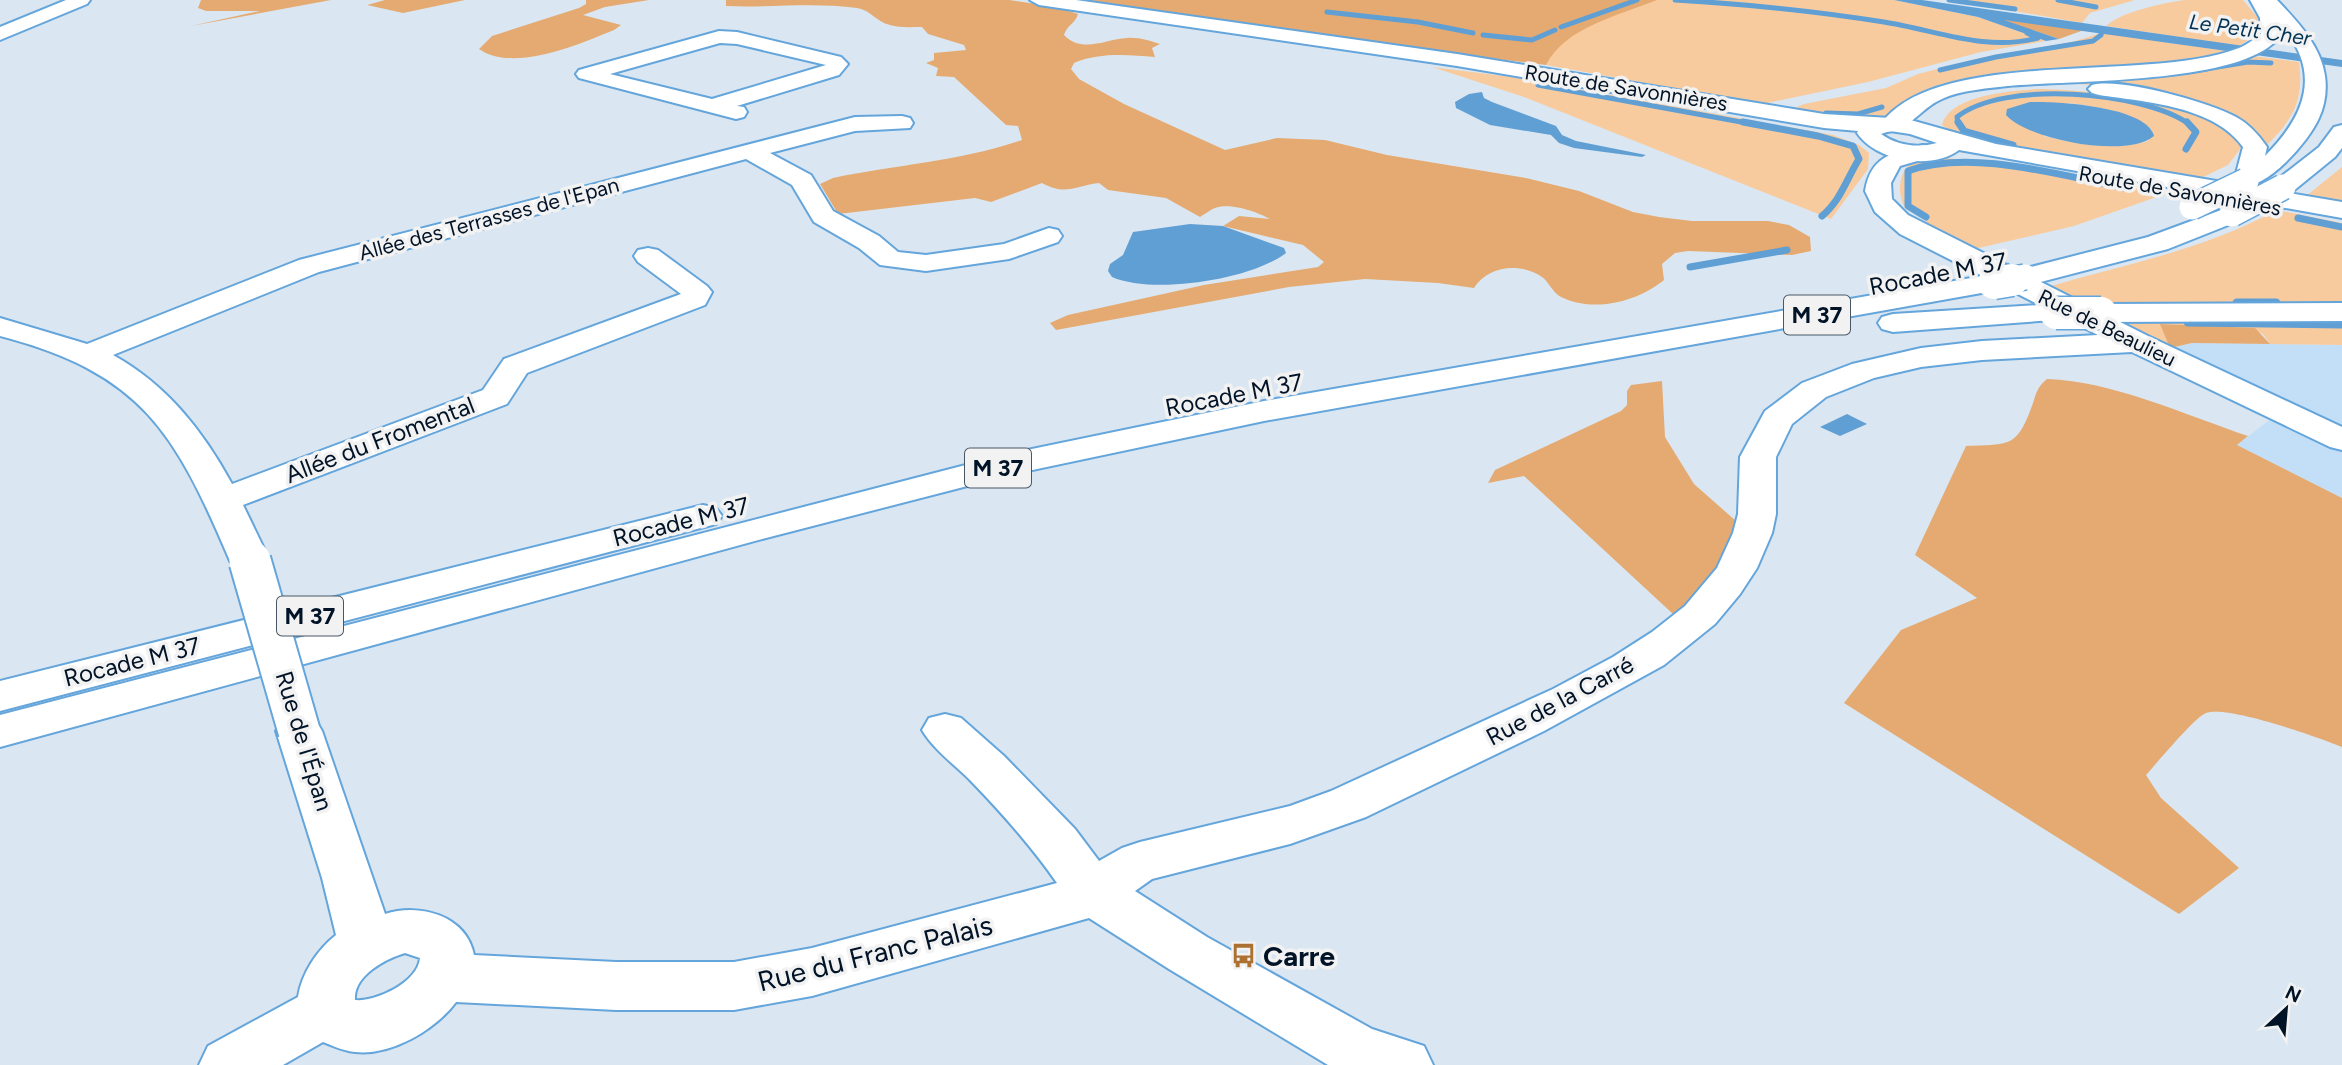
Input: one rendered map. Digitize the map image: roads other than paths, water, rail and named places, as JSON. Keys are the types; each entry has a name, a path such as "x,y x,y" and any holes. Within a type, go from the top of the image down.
{"main road":[{"path":"0,34 80,0"},
{"name":"Route de Savonnières","path":"1039,0 1367,48 1884,140 2018,155 2342,210"},
{"path":"2246,181 2255,147 2248,136 2234,125 2181,105 2109,90 2044,85 1989,90 1945,104 1932,115 1934,144 1905,156 1884,140 1922,100 1966,84 2021,77 2171,68 2207,64 2242,54 2266,42 2271,36 2271,25 2259,0"},
{"name":"Rocade M 37","path":"0,732 752,530 1012,464 1264,411 1589,354 1995,274 2192,207 2246,181 2273,163 2308,128 2318,109 2322,90 2316,57 2295,25 2267,0"},
{"path":"586,74 719,37 737,38 838,64 832,71 713,106"},
{"path":"563,68 713,106 755,121 791,140"},
{"name":"Allée des Terrasses de l'Epan","path":"87,355 309,266 864,122 902,123"},
{"name":"Rocade M 37","path":"0,696 1012,440 1309,381 1966,270 2025,277 2158,243 2232,214 2283,187 2327,152 2342,132"},
{"name":"Rue de Beaulieu","path":"1884,140 1877,197 1885,211 1932,241 2137,343 2342,440"},
{"name":"Route de Savonnières","path":"1934,144 2006,160 2342,219"},
{"path":"748,151 802,180 823,216 869,242 890,259 918,263 949,260 1009,251 1049,236"},
{"name":"Allée du Fromental","path":"223,500 495,397 515,366 695,299 697,292 648,256"},
{"path":"1589,354 1690,348 1899,323 2056,313 2342,312"},
{"name":"Rue de l'Épan","path":"0,327 44,338 118,370 143,390 176,424 223,500 250,561 299,730 348,878 366,945"},
{"name":"Rue de la Carré","path":"1094,895 1124,870 1140,862 1321,816 1479,744 1616,676 1687,627 1736,573 1753,536 1759,493 1757,460 1766,431 1785,409 1810,390 1891,363 1954,352 2137,343"},
{"path":"945,730 987,768 1057,843 1094,895 1125,911 1188,953 1371,1061"},
{"name":"Rue du Franc Palais","path":"443,977 616,986 734,986 812,972 1094,895"},
{"path":"405,932 423,932 437,938 446,948 448,961 443,977 432,993 415,1009 394,1020 372,1026 352,1027 336,1021 326,1011 324,998 327,984 349,956 366,945 405,932"},
{"path":"229,1065 326,1011"}],"water":[{"path":"1894,0 1922,0 2342,60 2342,67 2004,20 2059,39 2046,41 1978,17"},
{"path":"1482,92 1484,98 1556,126 1562,135 1576,141 1646,155 1642,157 1574,148 1559,143 1551,135 1490,125 1456,108 1455,102 1469,94"},
{"path":"2030,102 2078,104 2118,112 2148,126 2154,136 2141,143 2123,146 2101,146 2055,139 2018,124 2006,115 2007,109"},
{"path":"1190,224 1223,226 1284,248 1286,253 1250,271 1201,282 1152,285 1112,277 1108,271 1110,264 1123,255 1133,232"},
{"path":"1847,414 1867,424 1840,436 1820,427"}],"waterway":[{"path":"1561,27 1637,0"},
{"path":"1675,0 1832,14 1999,43 2038,38 2027,33"},
{"path":"1949,0 2015,9"},
{"path":"2058,0 2096,7"},
{"path":"1327,12 1418,22 1473,33"},
{"path":"1940,70 1996,57 2093,41 2101,35 2102,29"},
{"path":"1483,35 1532,40 1555,30"},
{"path":"2187,72 2248,62 2271,63"},
{"path":"1538,85 1752,124"},
{"path":"1958,124 1957,117 1978,105 2038,94 2073,94 2139,104 2189,124"},
{"path":"1826,113 1858,114 1882,107"},
{"path":"1743,122 1818,136 1853,146 1859,159 1839,196 1822,216"},
{"path":"1958,122 1964,131 2013,145"},
{"path":"2186,149 2196,132 2189,124"},
{"path":"1926,217 1908,206 1908,171 1933,165 1959,162 2016,166 2126,188"},
{"path":"2298,218 2342,227"},
{"path":"1690,267 1787,250"},
{"path":"2237,303 2276,303"},
{"path":"2188,322 2342,324"}],"place":[{"name":"Carre","path":"1243,956"}],"water label":[{"name":"Le Petit Cher","path":"2250,30"}]}
